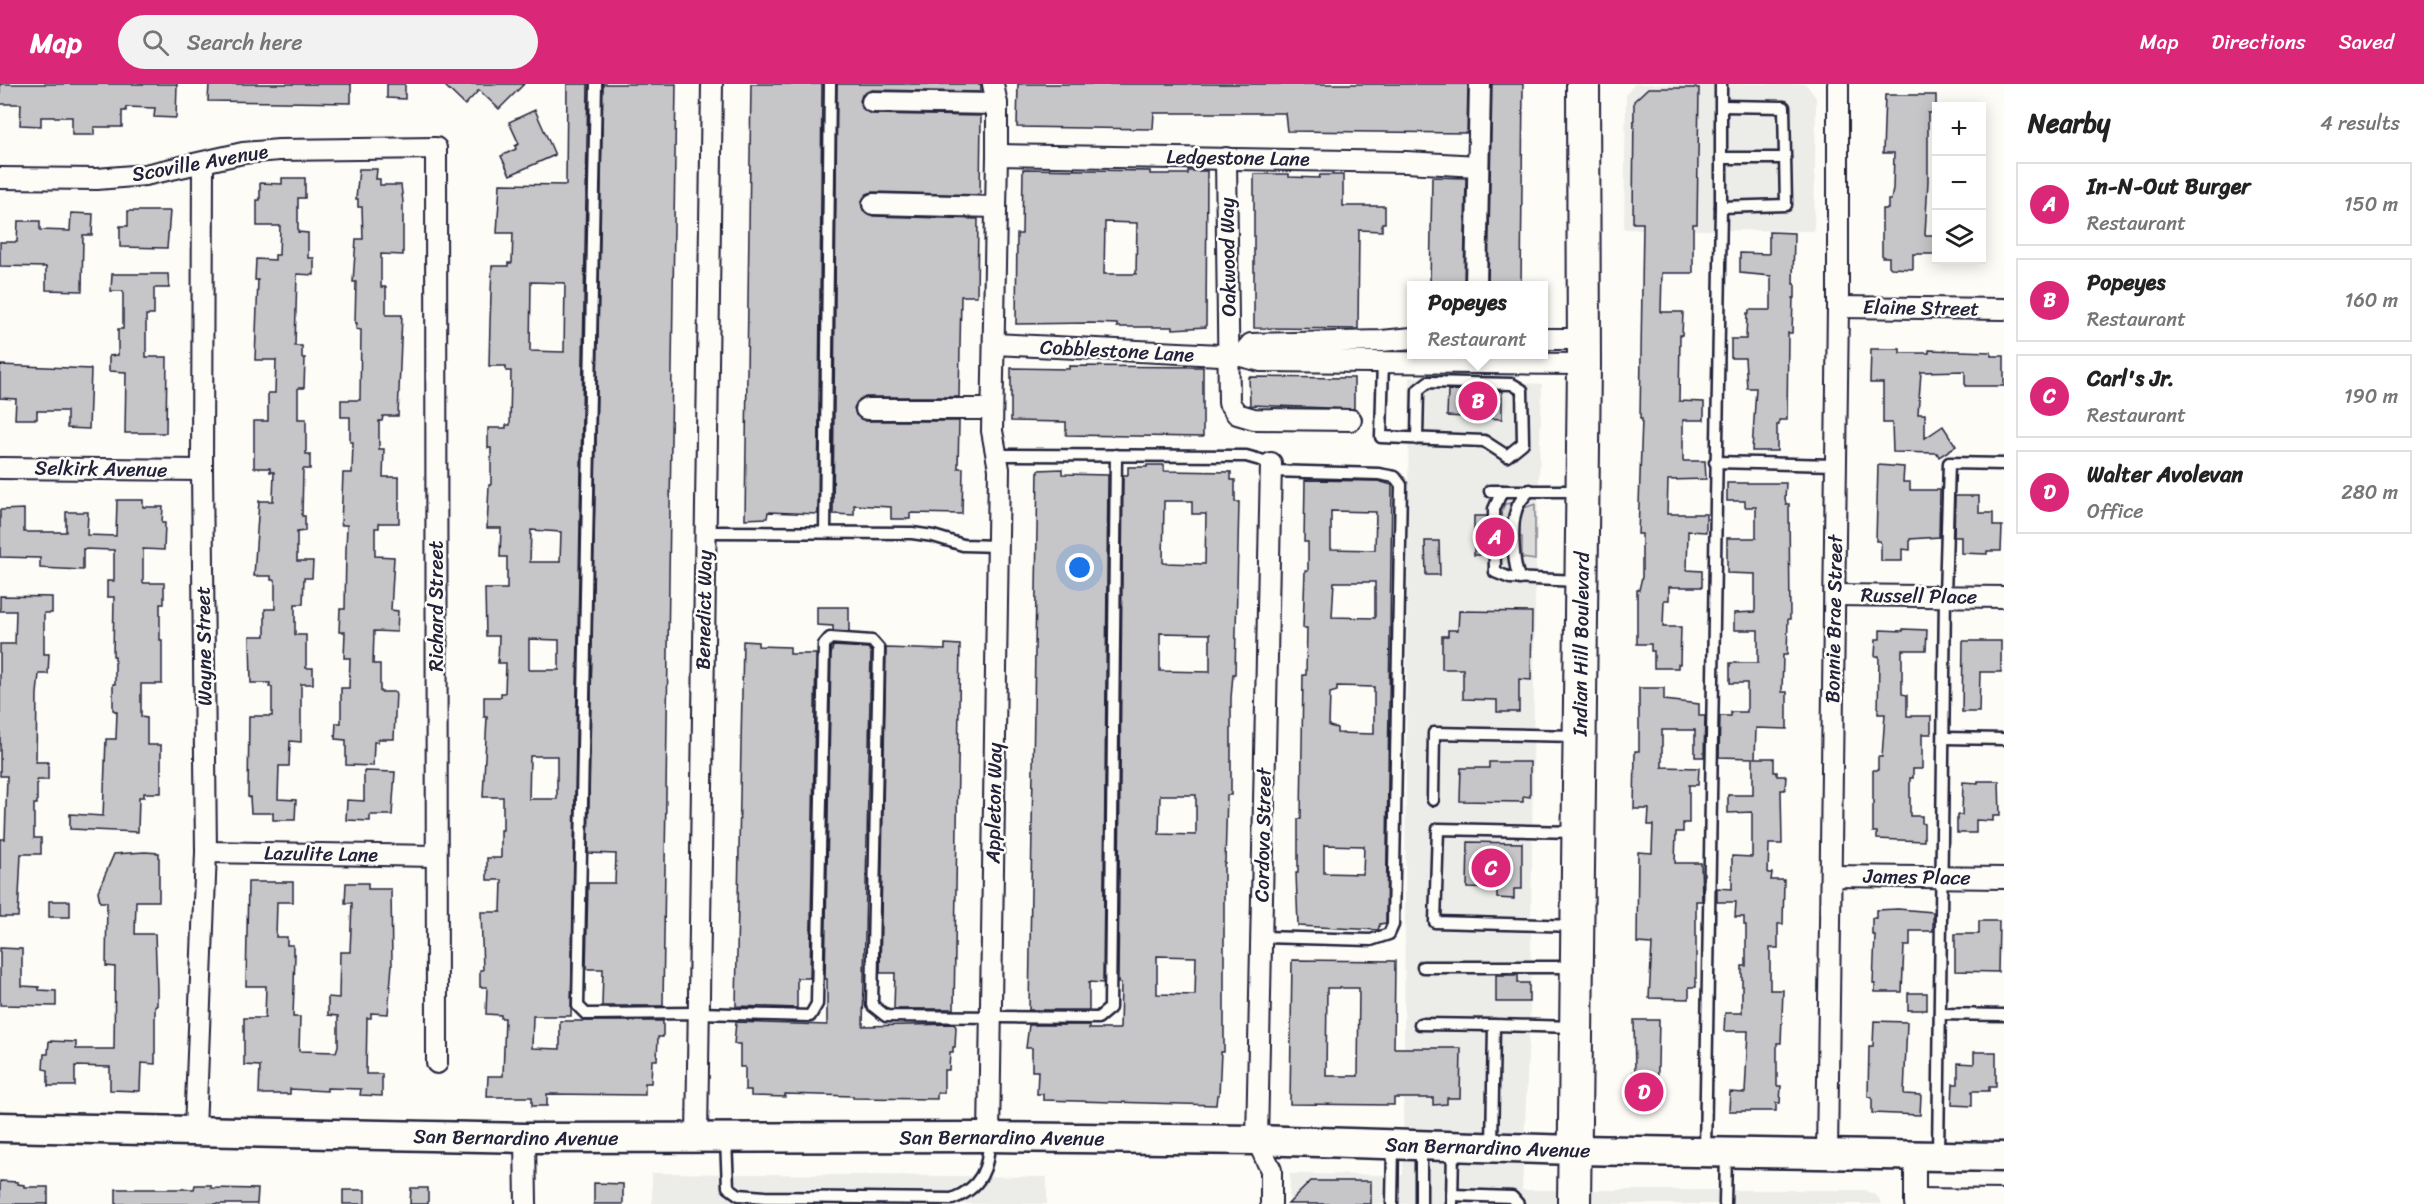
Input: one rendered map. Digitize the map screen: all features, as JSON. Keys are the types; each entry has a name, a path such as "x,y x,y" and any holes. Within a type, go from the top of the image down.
{"main road":[{"name":"Indian Hill Boulevard","path":"1574,1204 1584,352 1583,84"},
{"name":"San Bernardino Avenue","path":"0,1127 525,1138 989,1137 1257,1140 1575,1150 2004,1157"}],"street":[{"name":"Benedict Way","path":"697,1137 712,84"},
{"name":"Appleton Way","path":"989,1137 998,546 997,462 992,431 997,155 997,104 993,84"},
{"path":"1476,281 1480,84"},
{"name":"Bonnie Brae Street","path":"1827,1155 1838,307 1838,84"},
{"path":"872,102 997,104"},
{"name":"Scoville Avenue","path":"0,177 97,179 145,175 243,153 279,150 436,148"},
{"name":"Richard Street","path":"436,148 437,1063"},
{"name":"Ledgestone Lane","path":"997,155 1406,162 1478,166"},
{"name":"Oakwood Way","path":"1226,158 1235,356 1228,396 1229,403 1237,414 1254,419 1351,420"},
{"name":"Wayne Street","path":"195,1130 206,852 202,470 203,163"},
{"path":"873,204 996,207"},
{"name":"Elaine Street","path":"1838,307 2004,309"},
{"name":"Cobblestone Lane","path":"1235,356 1251,344 1407,338"},
{"path":"1548,340 1584,352"},
{"name":"Cobblestone Lane","path":"994,344 1235,356 1261,361 1383,363 1456,359"},
{"name":"Cobblestone Lane","path":"1548,354 1584,352"},
{"path":"866,409 992,409"},
{"name":"Cordova Street","path":"1271,467 1257,1140 1271,1170 1271,1204"},
{"name":"Selkirk Avenue","path":"0,468 202,470"},
{"name":"Russell Place","path":"1835,595 2004,597"},
{"name":"Lazulite Lane","path":"206,852 436,856"},
{"name":"James Place","path":"1831,876 2004,878"},
{"path":"525,1138 526,1204"},
{"path":"1927,1156 1915,1201 2004,1200"}],"lane":[{"path":"596,84 578,1006 586,1014 699,1013 810,1017 818,1004 824,645 830,638 872,641 879,650 872,1005 886,1016 1098,1018 1110,1008 1116,455"},
{"path":"825,532 830,84"},
{"path":"1721,84 1716,462 1715,1153 1725,1204"},
{"path":"1721,207 1786,205 1784,107 1722,106"},
{"path":"1721,158 1785,158"},
{"path":"1382,341 1381,438 1484,441 1507,456 1523,443 1522,390 1512,384 1428,382 1418,390 1417,439"},
{"path":"997,462 1116,455 1246,456 1271,467 1395,477 1401,486 1394,925 1389,934 1383,938 1361,941 1261,938"},
{"path":"1716,462 1836,465"},
{"path":"1927,1156 1940,1014 1945,596 1949,463 2004,464"},
{"path":"1502,490 1494,509 1495,572 1510,578 1581,581"},
{"path":"1521,579 1517,573 1515,557 1515,512 1520,501 1530,490"},
{"path":"1490,491 1582,491"},
{"path":"705,532 922,534 963,545 998,546"},
{"path":"1433,800 1434,733 1580,736"},
{"path":"1944,738 2004,739"},
{"path":"1577,926 1435,922 1438,829 1579,832"},
{"path":"1423,968 1577,967"},
{"path":"1940,1014 2004,1015"},
{"path":"1420,1023 1576,1027"},
{"path":"1492,1148 1494,1025"},
{"path":"726,1137 728,1187 739,1195 952,1199 973,1188 984,1172 989,1160 989,1137"},
{"path":"1392,1204 1393,1144"},
{"path":"1421,1204 1422,1145"},
{"path":"1453,1146 1452,1200 1512,1197 1518,1204"}],"shaded area":[{"path":"1635,84 1806,84 1816,98 1814,231 1624,229 1626,94"},
{"path":"1409,377 1542,384 1535,599 1530,1014 1522,1190 1865,1190 1877,1196 1882,1204 1289,1204 1290,1174 1403,1175"},
{"path":"1511,503 1512,537 1498,536 1498,519 1505,504"},
{"path":"1535,504 1535,560 1522,558 1522,537 1518,537 1520,515 1524,508"},
{"path":"652,1173 1047,1177 1047,1204 652,1204"}],"building":[{"path":"0,84 177,84 176,118 154,117 155,108 126,107 126,111 122,111 122,127 94,127 94,135 72,135 72,117 41,117 41,126 20,125 21,104 0,104"},
{"path":"209,84 351,84 351,103 208,101"},
{"path":"387,84 405,84 405,99 387,98"},
{"path":"443,84 524,84 499,109 479,90 465,105"},
{"path":"567,84 588,84 571,1016 533,1016 532,1048 560,1049 560,1021 663,1021 663,1037 658,1037 657,1060 652,1060 651,1083 645,1083 645,1095 547,1094 547,1106 532,1106 532,1097 487,1097 488,1076 503,1076 505,1018 501,1018 501,1015 486,1014 487,987 480,987 480,970 483,970 481,912 501,912 502,880 487,880 487,858 501,858 501,830 503,830 503,797 483,797 487,717 484,717 484,697 501,697 501,693 505,693 506,663 498,663 499,636 486,636 485,589 507,589 507,557 500,557 501,528 487,528 489,485 491,485 491,448 488,448 488,428 506,428 506,425 510,425 511,371 506,371 506,366 489,366 492,266 508,266 508,263 512,263 513,233 497,233 500,184 566,185","holes":["531,282 565,283 564,352 530,351","531,530 561,532 560,562 530,562","529,639 559,640 559,670 529,670","530,756 557,756 557,799 529,799"]},
{"path":"603,84 676,84 663,1006 602,1006 603,969 586,969 588,883 615,883 616,854 588,853"},
{"path":"751,84 822,84 818,514 768,512 767,518 745,519"},
{"path":"837,84 981,84 981,92 872,90 862,95 860,101 862,108 872,114 981,116 980,195 873,192 867,194 861,203 863,210 873,216 978,219 977,296 961,296 959,397 866,397 860,399 854,408 856,415 866,421 959,421 958,468 963,468 962,514 910,513 910,519 891,519 891,507 854,505 854,515 833,514"},
{"path":"1018,84 1468,84 1467,133 1287,131 1285,113 1154,113 1153,129 1017,127"},
{"path":"1492,84 1523,84 1521,281 1488,281"},
{"path":"1648,88 1699,88 1697,224 1693,224 1693,273 1662,273 1661,312 1683,312 1682,335 1680,335 1679,401 1704,402 1704,420 1683,420 1683,461 1705,461 1706,479 1668,480 1667,514 1706,514 1706,532 1688,531 1687,570 1702,571 1702,587 1669,587 1669,600 1664,600 1663,627 1681,627 1678,668 1654,668 1654,651 1651,651 1651,644 1637,644 1637,590 1639,590 1642,577 1642,534 1638,534 1642,419 1640,419 1643,223 1633,223 1634,101"},
{"path":"1885,95 1936,95 1936,102 1932,102 1932,113 1928,113 1925,235 1932,235 1932,254 1913,254 1913,269 1891,268 1889,257 1882,257 1882,209 1888,209 1888,200 1891,200 1894,153 1883,153"},
{"path":"535,110 555,155 510,175 501,156 516,149 515,146 519,144 509,122"},
{"path":"359,169 377,169 376,179 380,179 380,185 401,185 403,202 403,255 381,254 381,287 386,287 386,315 402,315 398,416 383,416 382,421 379,421 379,449 384,449 383,477 399,477 399,523 379,523 379,528 375,528 375,556 394,557 391,610 398,611 397,632 374,631 373,664 380,664 380,692 396,692 394,739 378,739 378,742 374,742 373,766 346,765 346,740 335,739 336,723 341,723 341,688 349,688 350,658 344,658 345,632 339,632 340,609 345,609 347,525 341,525 343,473 352,473 353,442 350,442 350,417 341,417 341,400 360,400 361,330 356,329 357,323 355,323 356,282 353,282 356,239 363,239 362,207 358,207 358,199 356,199"},
{"path":"1023,169 1150,171 1150,174 1188,174 1188,171 1207,171 1206,327 1173,329 1173,327 1117,327 1117,324 1090,323 1016,324 1017,234 1022,234","holes":["1105,222 1137,223 1136,274 1104,274"]},
{"path":"1254,174 1289,174 1289,177 1319,178 1320,175 1343,175 1343,206 1385,206 1385,223 1382,223 1382,231 1359,230 1358,329 1254,328"},
{"path":"1432,177 1466,178 1464,281 1430,281"},
{"path":"282,178 305,178 305,198 298,198 298,232 308,233 308,258 314,258 314,275 297,274 295,346 302,346 302,358 305,358 304,388 298,388 298,419 306,419 306,454 310,454 310,469 303,469 302,516 305,516 305,531 297,532 297,561 313,561 312,578 304,578 303,604 295,604 295,635 306,635 306,668 313,668 313,684 301,684 301,742 290,741 289,766 279,766 278,799 296,800 295,820 273,820 273,813 251,813 250,797 248,797 249,716 272,716 270,683 251,683 250,636 265,636 265,609 275,609 275,580 271,580 271,576 254,576 259,501 273,501 274,472 270,472 270,468 254,468 254,421 268,421 268,393 275,393 276,360 255,360 258,280 255,280 256,259 275,260 275,255 279,255 280,226 257,226 257,200 260,200 260,183 282,184"},
{"path":"128,211 170,211 167,248 120,247 120,226 128,226"},
{"path":"71,213 93,214 92,235 83,235 82,291 46,290 46,267 0,266 0,242 17,242 18,221 40,221 40,230 70,231"},
{"path":"1769,232 1794,233 1795,298 1793,298 1792,333 1788,333 1787,420 1779,420 1779,425 1777,425 1777,451 1752,451 1756,388 1747,388 1745,358 1731,358 1731,339 1746,339 1749,310 1771,310 1771,276 1740,273 1740,253 1769,254"},
{"path":"112,274 168,274 169,288 154,288 154,315 146,315 146,357 167,357 166,433 125,433 126,372 109,371 109,356 118,355 118,329 123,329 123,291 111,291"},
{"path":"1871,349 1900,349 1900,353 1929,353 1929,350 1991,352 1991,356 2004,356 2004,386 1965,386 1965,371 1921,372 1918,414 1925,414 1925,438 1943,426 1956,446 1939,457 1937,453 1893,452 1892,423 1883,423 1883,383 1870,383"},
{"path":"0,365 91,369 89,429 67,428 67,411 37,411 37,419 15,419 16,399 0,398"},
{"path":"1069,366 1203,367 1203,437 1066,435 1066,422 1011,421 1011,368 1069,369"},
{"path":"1249,377 1354,378 1354,409 1250,405"},
{"path":"1448,390 1502,391 1502,419 1447,416"},
{"path":"1147,465 1164,465 1164,471 1231,472 1231,480 1235,480 1235,502 1239,502 1235,674 1233,674 1231,698 1231,795 1227,795 1224,863 1224,1052 1221,1052 1219,1095 1217,1095 1216,1105 1043,1100 1043,1094 1037,1094 1038,1071 1032,1071 1032,1048 1026,1048 1029,1025 1089,1025 1089,1029 1120,1029 1121,983 1118,983 1123,475 1128,475 1128,467 1147,467","holes":["1164,501 1192,501 1192,514 1206,514 1205,564 1163,563","1160,633 1210,634 1210,672 1160,671","1160,795 1196,795 1196,835 1159,834","1157,956 1196,957 1195,995 1157,994"]},
{"path":"1878,465 1904,467 1903,482 1910,482 1910,490 1940,490 1939,537 1910,539 1910,550 1902,549 1902,561 1881,561 1881,544 1880,541 1876,541"},
{"path":"1062,469 1062,474 1108,475 1103,983 1089,982 1089,1010 1029,1010 1038,470"},
{"path":"1305,480 1378,481 1392,485 1386,923 1380,924 1378,930 1298,926 1296,873 1298,873 1298,819 1301,819 1303,675 1306,675 1307,628 1303,628 1305,571 1308,571 1308,542 1304,542","holes":["1331,511 1376,512 1375,550 1331,549","1334,582 1375,582 1375,618 1332,617","1337,686 1374,687 1374,734 1337,733 1337,728 1329,726 1330,693 1337,691","1324,845 1364,846 1363,874 1324,873"]},
{"path":"1727,483 1786,483 1785,499 1786,504 1789,504 1790,619 1788,619 1787,655 1783,655 1782,692 1787,692 1787,729 1756,728 1755,758 1774,758 1774,772 1777,772 1777,776 1786,776 1785,790 1781,790 1782,844 1769,844 1768,873 1772,873 1771,880 1784,880 1783,924 1778,924 1778,948 1770,948 1770,990 1783,990 1781,1043 1777,1043 1777,1086 1781,1086 1780,1103 1776,1103 1776,1111 1729,1111 1730,1092 1745,1093 1748,1031 1724,1031 1725,1013 1742,1013 1742,966 1746,966 1746,925 1744,925 1744,917 1735,917 1736,902 1717,902 1717,888 1732,889 1732,856 1752,857 1752,812 1728,813 1728,795 1753,795 1753,758 1719,757 1720,716 1731,716 1731,712 1747,712 1747,683 1730,683 1730,663 1758,663 1758,630 1734,630 1734,613 1755,612 1755,574 1727,573 1727,538 1756,538 1756,507 1745,507 1745,501 1727,501"},
{"path":"1955,496 1979,496 1979,513 1993,513 1993,526 2002,526 2001,551 1987,551 1987,554 1961,553 1961,537 1954,537"},
{"path":"117,500 143,500 143,507 163,507 162,523 165,523 164,550 143,549 143,583 164,583 164,604 160,604 162,684 141,684 141,717 147,718 147,745 161,745 161,793 144,793 144,797 139,797 138,832 70,829 70,814 103,816 106,739 116,739 117,712 113,710 114,597 107,597 107,581 114,581 114,550 83,549 83,570 40,568 40,558 0,557 0,510 24,509 24,532 66,532 66,512 88,512 87,535 116,536"},
{"path":"1474,516 1487,516 1487,555 1474,555"},
{"path":"1425,541 1439,541 1440,575 1426,575"},
{"path":"0,596 52,597 52,613 44,613 44,654 49,654 48,674 39,674 37,694 36,762 48,762 48,780 37,780 37,804 34,804 34,838 41,838 41,854 21,854 18,917 0,917 0,839 5,839 7,776 0,776 0,644 15,644 16,611 0,611"},
{"path":"817,607 849,607 849,632 833,631 833,626 817,625"},
{"path":"1459,611 1532,612 1531,680 1519,679 1519,712 1497,712 1497,700 1463,699 1463,669 1442,669 1442,636 1448,636 1448,630 1458,630"},
{"path":"1903,629 1927,630 1926,650 1902,650 1902,694 1907,695 1907,716 1931,716 1931,734 1922,734 1922,769 1913,769 1913,778 1910,778 1910,816 1922,816 1924,841 1877,839 1877,832 1873,832 1873,770 1878,770 1878,757 1882,757 1885,714 1878,714 1879,656 1875,656 1876,639 1880,639 1880,630 1903,631"},
{"path":"743,641 758,642 758,646 790,647 790,654 816,654 810,978 797,978 797,1008 736,1006"},
{"path":"1963,641 2001,641 2001,672 1980,672 1979,712 1962,712"},
{"path":"945,644 960,645 954,1009 894,1009 895,973 880,973 886,648 945,650"},
{"path":"833,646 868,648 871,652 863,1026 954,1024 956,1027 955,1047 953,1047 953,1052 950,1052 949,1070 944,1070 944,1093 937,1093 937,1099 785,1094 785,1097 751,1096 751,1090 745,1090 745,1067 740,1067 740,1044 734,1044 736,1022 827,1025 827,979 825,979"},
{"path":"1639,688 1664,688 1664,700 1699,704 1699,716 1705,716 1704,757 1695,757 1695,730 1662,730 1662,767 1699,768 1698,785 1689,785 1689,823 1683,823 1683,832 1676,832 1675,863 1701,863 1702,901 1696,901 1696,987 1689,987 1689,999 1649,998 1652,944 1637,943 1638,852 1652,853 1653,825 1648,825 1649,809 1634,809 1635,751 1639,751"},
{"path":"1489,762 1530,762 1530,797 1523,796 1523,802 1460,801 1461,768 1489,768"},
{"path":"364,771 395,772 392,815 370,815 370,821 346,820 347,800 364,801"},
{"path":"1978,781 1999,781 2000,816 1993,816 1993,821 1976,820 1976,833 1957,833 1957,815 1962,815 1963,782 1978,783"},
{"path":"1468,842 1522,843 1522,889 1514,889 1514,899 1497,898 1497,889 1467,888"},
{"path":"159,853 159,901 136,901 135,934 155,934 157,1006 155,1006 155,1064 141,1063 140,1091 110,1090 110,1067 75,1066 75,1086 48,1086 48,1070 43,1069 44,1054 48,1054 49,1041 76,1042 76,1049 114,1049 115,967 106,966 107,902 100,902 98,891 114,854"},
{"path":"248,882 293,882 293,902 277,902 276,937 287,937 287,945 293,945 293,955 295,954 293,1017 300,1017 299,1051 336,1052 338,1046 338,1016 328,1015 328,997 339,998 340,952 350,952 352,903 345,903 346,883 368,883 368,889 391,889 392,965 388,1014 371,1013 371,1018 367,1018 366,1074 382,1074 382,1096 360,1095 361,1089 327,1088 327,1091 290,1089 290,1094 259,1094 260,1066 244,1065 244,1018 265,1018 266,986 246,986"},
{"path":"49,901 70,901 70,917 49,917"},
{"path":"1876,910 1933,912 1933,931 1910,931 1910,946 1904,946 1902,992 1875,992 1875,984 1873,984 1875,935 1872,935 1872,918 1876,918"},
{"path":"1979,921 1999,921 1998,972 1955,971 1955,934 1979,934"},
{"path":"0,948 22,949 22,986 56,991 56,1006 0,1005"},
{"path":"1292,960 1395,961 1394,1048 1461,1048 1460,1098 1447,1098 1447,1104 1433,1105 1433,1098 1394,1098 1394,1105 1290,1104","holes":["1327,988 1359,988 1358,1076 1326,1076"]},
{"path":"1496,975 1518,975 1518,983 1529,983 1529,1002 1496,1002"},
{"path":"1908,993 1927,993 1927,1010 1908,1010"},
{"path":"1634,1020 1659,1020 1657,1108 1634,1108 1634,1102 1630,1102 1630,1082 1633,1082 1633,1072 1635,1072"},
{"path":"1874,1021 1907,1022 1904,1094 1921,1095 1920,1115 1872,1113 1872,1098 1868,1096 1869,1046 1873,1046"},
{"path":"1974,1052 1996,1052 1996,1087 1989,1087 1989,1091 1972,1091 1972,1106 1952,1105 1953,1084 1958,1084 1958,1063 1974,1064"},
{"path":"0,1181 18,1182 24,1187 48,1187 48,1204 0,1204"},
{"path":"1311,1181 1371,1181 1371,1204 1288,1204"},
{"path":"594,1183 623,1184 623,1204 594,1204"},
{"path":"195,1185 211,1185 211,1188 258,1189 257,1204 116,1204 116,1189 194,1189"},
{"path":"411,1188 428,1188 428,1204 410,1204"},
{"path":"343,1190 365,1190 365,1204 343,1204"}],"place":[{"name":"Popeyes","path":"1478,401"},
{"name":"In-N-Out Burger","path":"1495,537"},
{"name":"Carl's Jr.","path":"1491,868"},
{"name":"Walter Avolevan","path":"1644,1092"}]}
